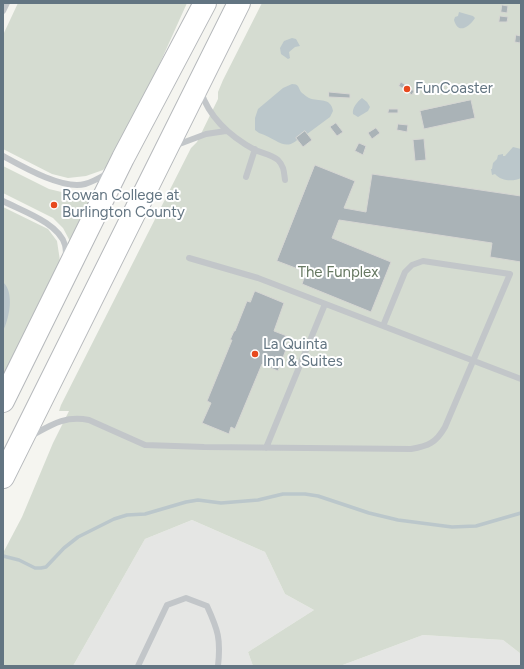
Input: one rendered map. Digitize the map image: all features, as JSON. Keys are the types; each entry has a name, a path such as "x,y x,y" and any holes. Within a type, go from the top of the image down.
{"highway":[{"path":"3,401 123,158 205,3"},
{"path":"3,477 239,3"}],"lane":[{"path":"3,12 7,3"},
{"path":"198,86 204,101 226,131 241,142 277,159 284,167 285,180"},
{"path":"166,150 206,134 226,131"},
{"path":"246,177 254,149"},
{"path":"3,156 50,180 69,184 85,185 112,171 123,158"},
{"path":"3,201 49,224 58,233 64,244 68,270"},
{"path":"189,258 258,278 521,379"},
{"path":"20,442 54,423 70,418 80,418 89,420 145,445 204,448 411,449 425,447 435,440 445,428 510,274 423,261 412,265 405,272 383,326"},
{"path":"266,448 325,304"},
{"path":"138,666 167,605 186,598 207,606 216,626 220,648 218,666"}],"shaded area":[{"path":"459,12 475,18 467,27 458,27 454,20 455,17 458,16"},
{"path":"292,38 296,39 300,46 295,47 289,52 290,58 288,59 281,54 280,48 284,41"},
{"path":"292,84 297,85 301,92 309,98 327,102 332,107 333,111 330,117 307,134 305,132 299,139 288,145 255,130 255,118 258,109 283,88"},
{"path":"362,98 370,107 368,111 358,117 353,114 353,110"},
{"path":"513,147 521,149 521,178 507,180 500,178 495,174 492,175 491,169 498,155 503,154 503,156 505,156"},
{"path":"3,282 9,293 10,306 3,331"},
{"path":"192,520 265,552 285,594 314,610 248,652 253,666 73,666 145,539"},
{"path":"423,635 503,640 521,654 521,666 340,666"}],"green space":[{"path":"18,3 187,3 119,154 103,170 86,176 68,178 52,174 3,149 3,35"},
{"name":"The Funplex","path":"262,3 521,3 521,654 503,640 423,635 340,666 253,666 248,652 314,610 285,594 265,552 192,520 145,539 73,666 3,666 3,553 22,517 53,443 69,411 59,411 61,405 191,148 197,142 218,99 218,92 223,80"},
{"path":"3,166 49,189 74,195 99,191 72,245 63,228 53,218 3,193"},
{"path":"3,207 48,229 57,241 60,261 3,387"}],"building":[{"path":"502,5 508,6 507,13 501,12"},
{"path":"500,16 508,17 507,22 499,22"},
{"path":"516,35 521,36 520,43 515,42"},
{"name":"FunCoaster","path":"401,82 414,91 412,95 399,86"},
{"path":"329,92 350,94 350,98 329,97"},
{"path":"471,100 475,118 424,129 420,111"},
{"path":"389,109 398,109 398,113 388,113"},
{"path":"336,123 343,132 337,136 330,127"},
{"path":"398,124 408,125 407,132 397,130"},
{"path":"376,128 380,133 372,139 368,133"},
{"path":"305,131 312,140 303,147 296,138"},
{"path":"424,139 426,160 415,161 413,140"},
{"path":"359,143 366,146 363,155 355,151"},
{"path":"315,165 355,181 344,208 366,212 372,174 521,196 521,262 490,257 492,243 339,220 332,238 391,262 371,312 302,284 306,272 277,261"},
{"name":"La Quinta Inn & Suites","path":"255,291 284,303 274,331 287,336 285,342 288,344 278,371 262,364 235,429 231,427 229,434 202,423 211,403 207,401 232,340 230,340 247,301 250,302"}],"waterway":[{"path":"3,556 19,560 35,568 46,567 64,548 78,537 114,519 127,515 145,514 198,500 221,503 258,500 283,494 305,494 318,496 369,513 398,520 452,527 476,526 521,513"}],"place":[{"name":"FunCoaster","path":"407,89"},
{"name":"Rowan College at Burlington County","path":"54,205"},
{"name":"La Quinta Inn & Suites","path":"255,354"}]}
